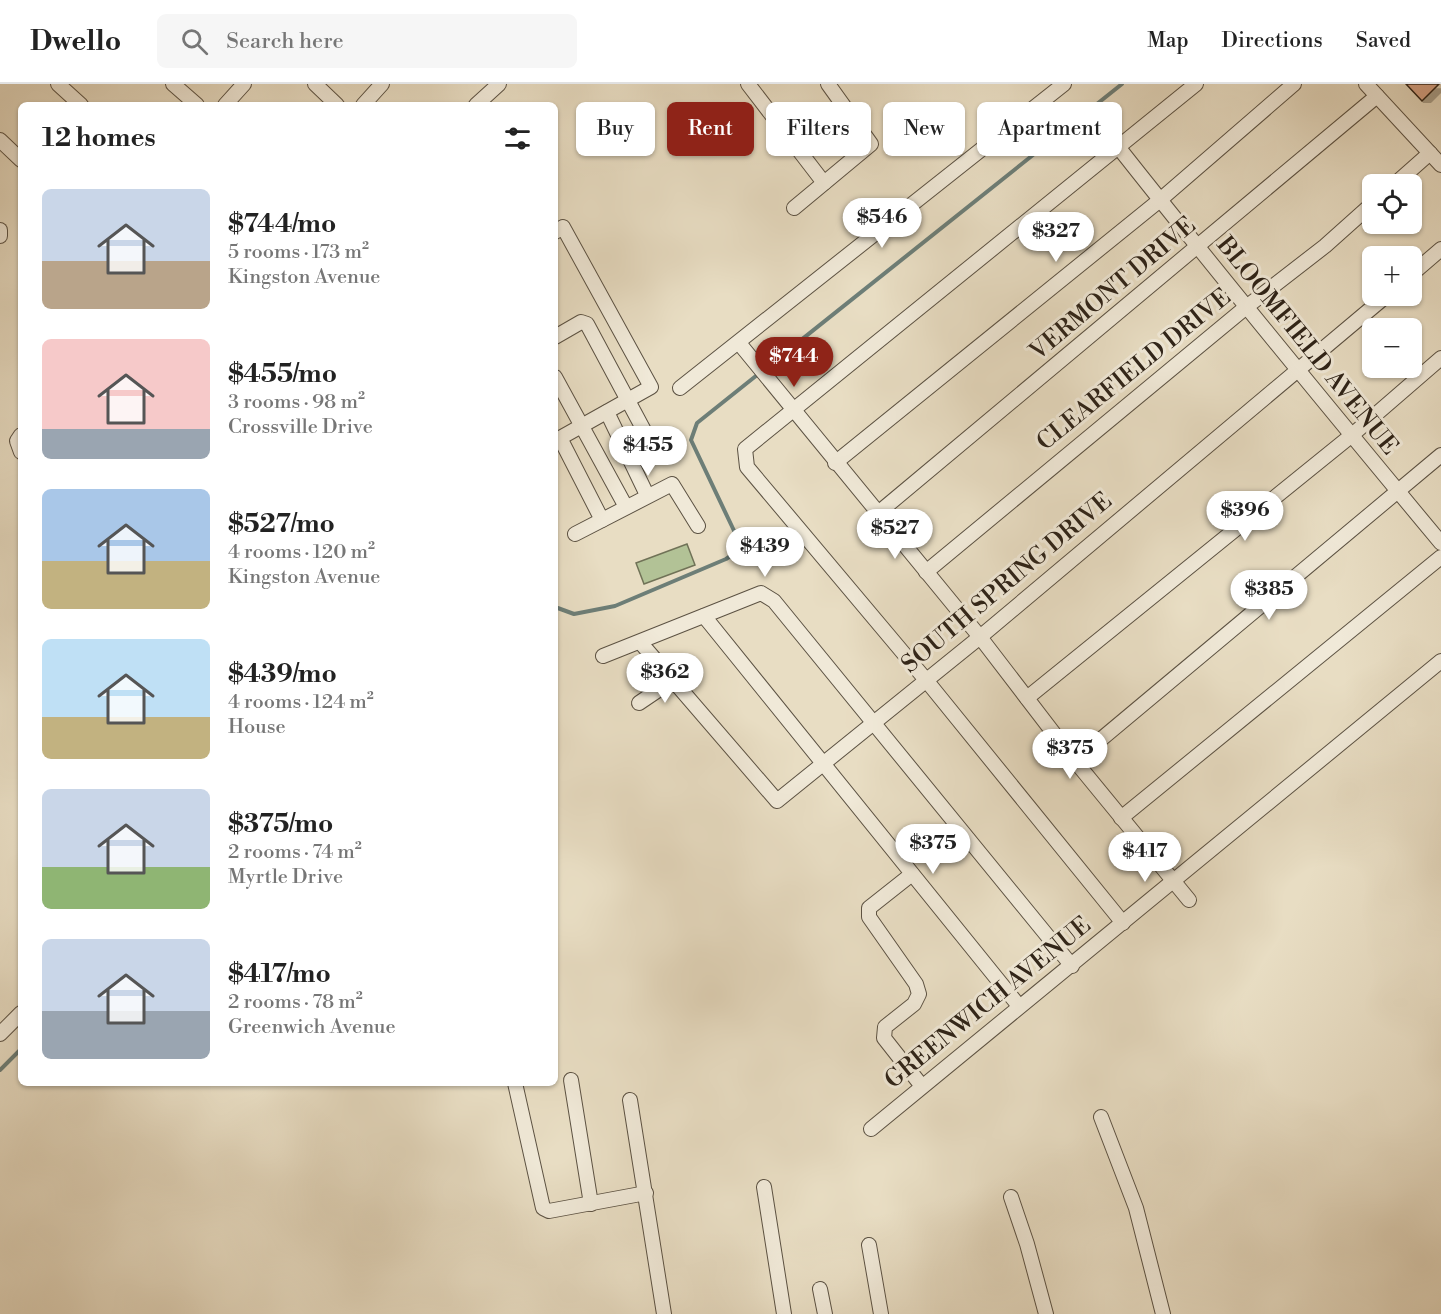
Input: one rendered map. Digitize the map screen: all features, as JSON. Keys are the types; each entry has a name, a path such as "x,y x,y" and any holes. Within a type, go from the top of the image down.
{"street":[{"path":"58,84 78,102"},
{"path":"173,84 194,102"},
{"path":"228,102 244,84"},
{"path":"315,84 334,102"},
{"path":"366,102 382,84"},
{"path":"479,102 499,84"},
{"path":"748,84 824,183"},
{"path":"794,208 871,144 828,84"},
{"path":"680,388 1064,84"},
{"path":"1122,146 1196,84"},
{"path":"835,463 1160,200 1294,84"},
{"path":"1366,84 1441,165"},
{"name":"VERMONT DRIVE","path":"877,514 1198,248 1377,96"},
{"path":"0,140 18,157"},
{"name":"BLOOMFIELD AVENUE","path":"1122,152 1245,308 1299,369 1441,543"},
{"path":"1406,174 1430,153"},
{"path":"1109,156 745,449 747,467 926,680 1123,922"},
{"name":"CLEARFIELD DRIVE","path":"926,572 1245,308 1325,246 1362,213"},
{"path":"558,230 563,227 651,387 561,436 560,441 602,519"},
{"path":"0,230 0,236"},
{"path":"1422,265 1441,249"},
{"name":"SOUTH SPRING DRIVE","path":"640,642 777,801 980,637 1374,306"},
{"path":"558,330 581,322 587,324 655,451"},
{"path":"738,343 980,637 1075,761 1189,900"},
{"path":"1027,698 1352,435 1441,358"},
{"path":"558,383 626,507"},
{"path":"607,412 647,495"},
{"path":"1075,761 1399,493 1441,455"},
{"path":"575,534 672,484 698,526"},
{"path":"1121,818 1441,557"},
{"path":"603,656 761,593 774,601 1072,966"},
{"path":"704,616 824,761 1019,1006"},
{"name":"GREENWICH AVENUE","path":"871,1129 921,1085 1072,966 1173,880 1441,661"},
{"path":"639,703 673,680"},
{"path":"912,874 869,908 869,917 916,984 919,994 914,1004 885,1027 884,1038 921,1085"},
{"path":"0,1034 18,1016"},
{"path":"571,1080 591,1204"},
{"path":"516,1086 543,1209 549,1211 646,1193"},
{"path":"630,1100 664,1314"},
{"path":"1101,1117 1136,1208 1163,1314"},
{"path":"765,1187 784,1314"},
{"path":"1011,1197 1028,1244 1046,1314"},
{"path":"869,1245 881,1314"},
{"path":"820,1289 825,1314"}],"green space":[{"path":"687,544 695,565 644,584 636,563"}],"building":[{"path":"1406,84 1439,84 1422,101"}],"waterway":[{"path":"558,608 574,614 615,606 726,559 738,551 737,537 691,440 697,423 1122,84"},
{"path":"0,1070 18,1052"}]}
